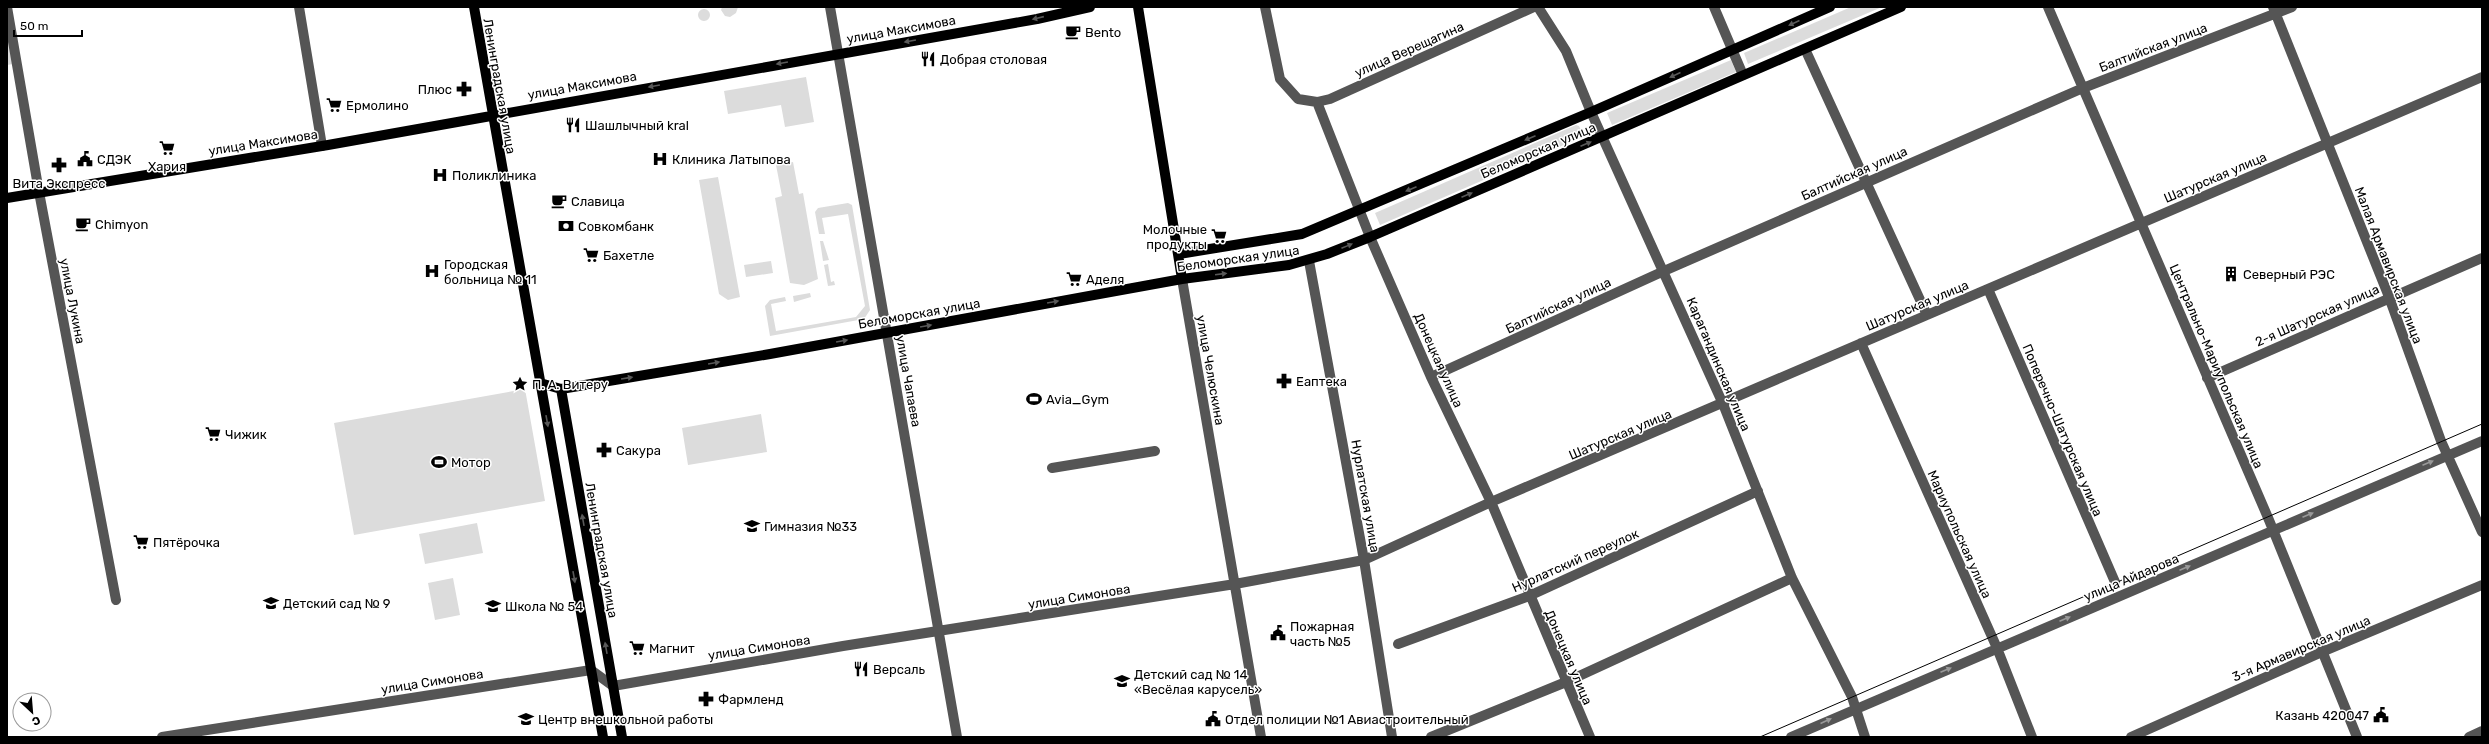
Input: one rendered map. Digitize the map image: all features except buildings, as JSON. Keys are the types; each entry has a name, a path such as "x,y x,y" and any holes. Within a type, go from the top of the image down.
{"main road":[{"name":"Ленинградская улица","path":"474,7 603,737"},
{"name":"улица Максимова","path":"7,198 322,146 1037,19 1090,7"},
{"name":"улица Челюскина","path":"1138,7 1182,279"},
{"name":"Беломорская улица","path":"1179,254 1302,234 1360,211 1591,112 1830,7"},
{"name":"Беломорская улица","path":"561,389 1182,279 1267,269 1309,261 1370,237 1901,7"},
{"path":"540,383 561,389"},
{"name":"Ленинградская улица","path":"561,389 622,737"}],"street":[{"name":"улица Лукина","path":"7,7 39,192 116,600"},
{"path":"299,7 322,146"},
{"name":"улица Чапаева","path":"830,7 940,632 957,737"},
{"path":"1265,7 1280,79 1298,99 1317,102"},
{"name":"улица Верещагина","path":"1317,102 1330,99 1534,7"},
{"name":"Карагандинская улица","path":"1538,7 1566,52 1591,112 1724,404 1792,578 1855,708 1865,737"},
{"path":"1714,7 1744,75"},
{"name":"Центрально-Мариупольская улица","path":"2048,7 2273,530 2357,737"},
{"name":"Балтийская улица","path":"1431,377 1664,271 2083,88 2274,11 2292,7"},
{"name":"Малая Армавирская улица","path":"2274,11 2389,297 2441,441 2482,532"},
{"path":"1805,49 1927,315"},
{"name":"Шатурская улица","path":"1364,560 1491,502 1724,404 1862,343 2482,77"},
{"name":"Донецкая улица","path":"1317,102 1370,237 1431,377 1491,502 1529,596 1590,737"},
{"name":"2-я Шатурская улица","path":"2207,378 2389,297 2482,258"},
{"name":"Нурлатская улица","path":"1309,261 1364,560 1392,737"},
{"name":"улица Челюскина","path":"1182,279 1261,737"},
{"name":"Поперечно-Шатурская улица","path":"1988,289 2115,582"},
{"name":"Мариупольская улица","path":"1862,343 1997,648 2032,737"},
{"name":"улица Айдарова","path":"1791,737 1855,708 2448,454 2482,441"},
{"path":"1052,468 1155,452"},
{"name":"Нурлатский переулок","path":"1398,644 1529,596 1758,491"},
{"name":"улица Симонова","path":"613,686 843,646 940,632 1235,584 1364,560"},
{"path":"1431,737 1566,682 1792,578"},
{"name":"3-я Армавирская улица","path":"2131,737 2322,652 2482,585"},
{"path":"591,670 613,686"},
{"name":"улица Симонова","path":"162,737 591,670"},
{"path":"2469,737 2482,731"}],"shaded area":[{"path":"722,7 738,7 736,13 730,17 725,16 721,10"},
{"path":"1851,7 1882,7 1748,64 1744,53"},
{"path":"704,9 708,11 710,15 708,19 704,21 700,19 698,15 700,11"},
{"path":"7,26 13,64 7,65"},
{"path":"1731,60 1736,72 1612,125 1607,113"},
{"path":"806,77 814,122 785,127 781,105 728,114 724,91"},
{"path":"1576,125 1579,126 1583,134 1580,138 1380,225 1375,213"},
{"path":"793,162 799,194 803,193 818,279 804,285 790,283 775,198 782,196 776,165"},
{"path":"718,177 740,297 728,300 719,294 699,180"},
{"path":"848,203 852,205 870,310 864,319 770,336 765,306 770,300 785,297 786,301 771,304 776,331 856,317 865,306 848,214 822,218 825,234 819,234 815,212 818,208"},
{"path":"820,241 823,241 829,260 823,261"},
{"path":"771,261 773,273 746,277 744,265"},
{"path":"828,264 831,282 834,281 835,285 828,286 824,265"},
{"path":"810,293 811,297 794,302 793,296"},
{"name":"Мотор","path":"525,389 545,501 354,535 334,423"},
{"path":"761,414 767,452 688,465 682,428"},
{"path":"477,523 483,553 425,564 419,534"},
{"path":"453,578 460,615 435,620 428,583"}],"tram line":[{"path":"1760,737 2482,424"}],"place":[{"name":"Bento","path":"1073,32"},
{"name":"Добрая столовая","path":"928,59"},
{"name":"Плюс","path":"464,89"},
{"name":"Ермолино","path":"334,105"},
{"name":"Шашлычный kral","path":"573,125"},
{"name":"Хария","path":"167,148"},
{"name":"СДЭК","path":"85,159"},
{"name":"Клиника Латыпова","path":"660,159"},
{"name":"Вита Экспресс","path":"59,165"},
{"name":"Поликлиника","path":"440,175"},
{"name":"Славица","path":"559,201"},
{"name":"Chimyon","path":"83,224"},
{"name":"Совкомбанк","path":"566,226"},
{"name":"Молочные продукты","path":"1219,236"},
{"name":"Бахетле","path":"591,255"},
{"name":"Городская больница № 11","path":"432,271"},
{"name":"Северный РЭС","path":"2231,274"},
{"name":"Аделя","path":"1074,279"},
{"name":"Еаптека","path":"1284,381"},
{"name":"П. А. Витеру","path":"520,384"},
{"name":"Avia_Gym","path":"1034,399"},
{"name":"Чижик","path":"213,434"},
{"name":"Сакура","path":"604,450"},
{"name":"Мотор","path":"439,462"},
{"name":"Гимназия №33","path":"752,526"},
{"name":"Пятёрочка","path":"141,542"},
{"name":"Детский сад № 9","path":"271,603"},
{"name":"Школа № 54","path":"493,606"},
{"name":"Пожарная часть №5","path":"1278,633"},
{"name":"Магнит","path":"637,648"},
{"name":"Версаль","path":"861,669"},
{"name":"Детский сад № 14 «Весёлая карусель»","path":"1122,681"},
{"name":"Фармленд","path":"706,699"},
{"name":"Казань 420047","path":"2381,715"},
{"name":"Центр внешкольной работы","path":"526,719"},
{"name":"Отдел полиции №1 Авиастроительный","path":"1213,719"}]}
